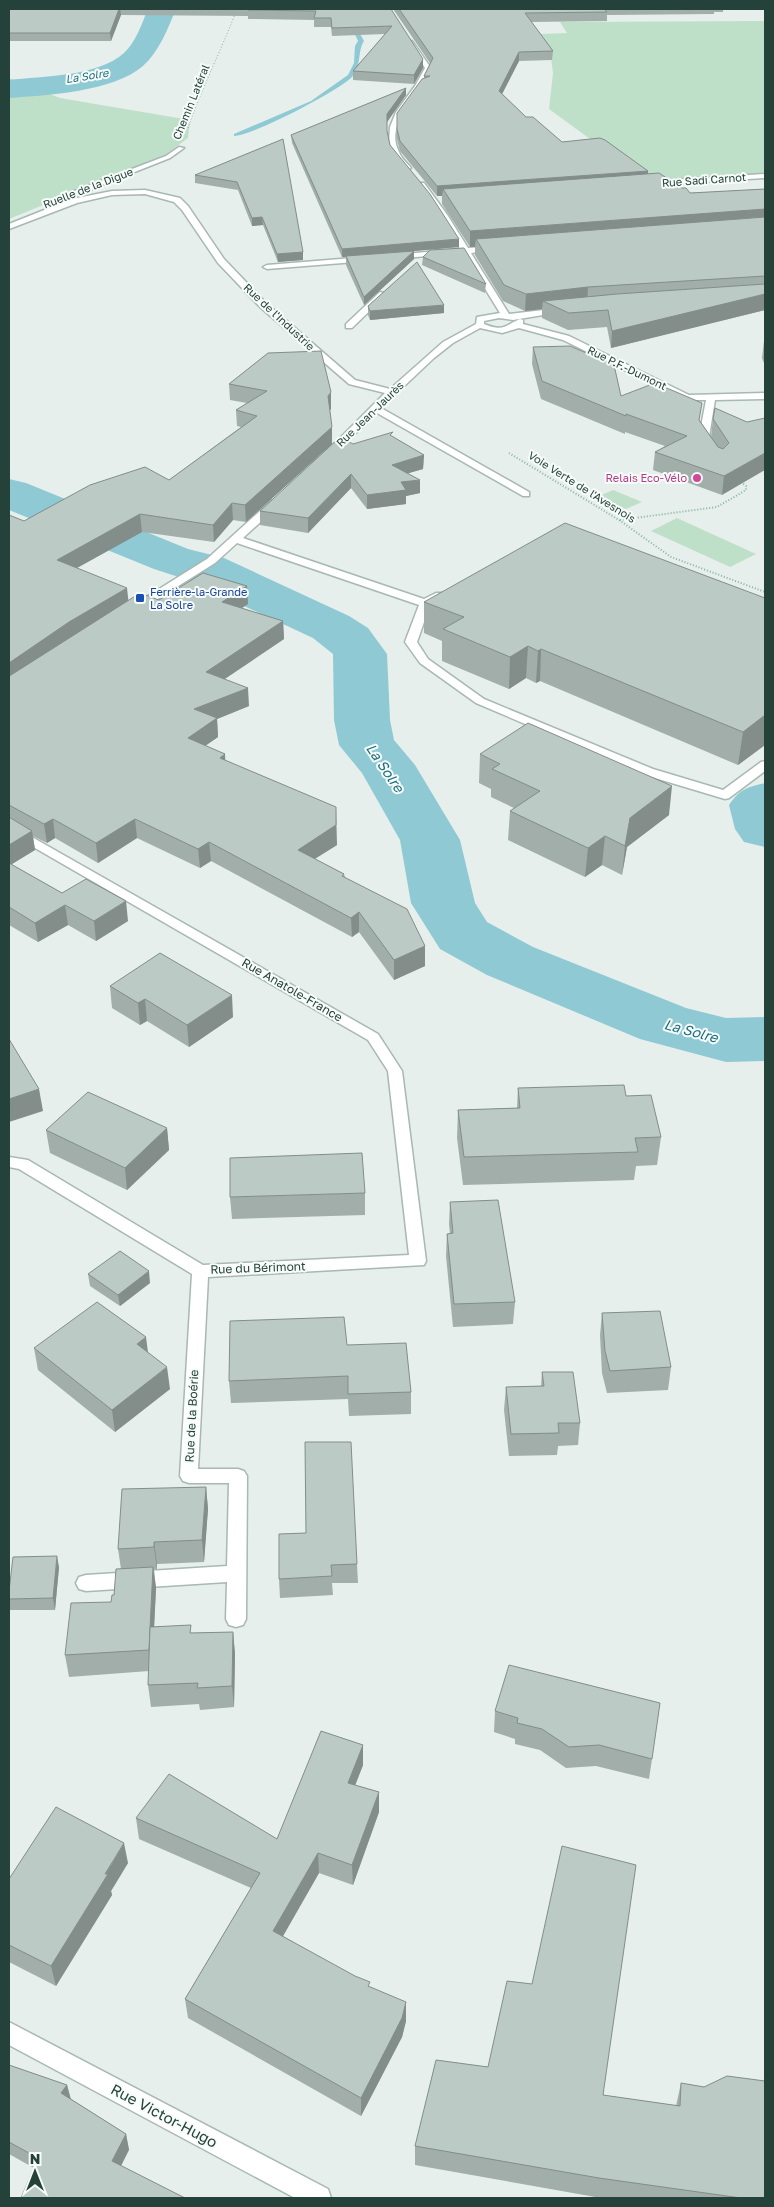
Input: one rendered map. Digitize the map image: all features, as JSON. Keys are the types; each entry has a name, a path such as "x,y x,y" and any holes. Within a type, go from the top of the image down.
{"street":[{"path":"406,35 428,68 416,90 392,122 392,139 395,152 410,172"},
{"name":"Ruelle de la Digue","path":"22,222 15,218 168,157 181,148"},
{"name":"Rue Sadi Carnot","path":"646,184 765,176"},
{"path":"415,179 434,200 467,250 492,330"},
{"name":"Rue de l'Industrie","path":"22,222 75,201 112,193 146,192 177,200 185,208 221,261 263,305 352,382 391,392"},
{"path":"434,200 443,200"},
{"name":"Ruelle de la Digue","path":"9,227 22,222"},
{"path":"386,258 507,248"},
{"path":"419,261 426,255"},
{"path":"267,266 376,258"},
{"path":"349,326 391,287"},
{"path":"486,309 515,320 540,313 568,310"},
{"path":"486,309 515,320"},
{"name":"Rue Jean-Jaurès","path":"466,334 486,309"},
{"path":"508,329 515,320"},
{"name":"Rue P.F.-Dumont","path":"515,320 566,338 688,398 711,397"},
{"name":"Rue Jean-Jaurès","path":"326,457 391,392 448,342 466,334 508,329"},
{"name":"Rue P.F.-Dumont","path":"508,329 566,338"},
{"path":"720,462 704,437 711,397 765,396"},
{"path":"375,408 526,494"},
{"path":"127,614 211,561 284,494"},
{"path":"236,539 425,603"},
{"path":"451,589 425,603 411,642 424,661 480,701 649,772 725,795 765,765"},
{"name":"Rue Anatole-France","path":"9,828 372,1037 395,1071 418,1261"},
{"name":"Rue du Bérimont","path":"9,1162 23,1164 200,1270 418,1261"},
{"name":"Rue de la Boérie","path":"200,1270 188,1476 238,1476 236,1619"},
{"path":"86,1583 236,1573"},
{"name":"Rue Victor-Hugo","path":"9,2033 319,2198"}],"path":[{"name":"Chemin Latéral","path":"181,148 201,91 224,44 237,9"},
{"name":"Voie Verte de l'Avesnois","path":"506,452 523,460 619,520 671,557 765,592"},
{"path":"619,520 717,507 746,490 746,486 720,462"}],"green space":[{"path":"765,21 765,173 649,182 549,109 553,73 550,50 484,36 567,33 560,22"},
{"path":"9,78 60,98 190,120 188,138 165,155 9,219"},
{"path":"613,490 642,502 626,509 597,497"},
{"path":"677,518 756,554 730,567 651,531"}],"building":[{"path":"9,9 119,9 110,33 9,33"},
{"path":"248,9 391,9 423,59 414,75 353,71 392,26 332,28 331,18 314,18 316,11"},
{"path":"399,9 604,9 607,12 525,13 553,51 519,52 499,91 526,117 533,117 562,142 600,138 648,171 437,186 400,141 397,129 397,113 422,79 430,76 424,76 433,58"},
{"path":"406,88 387,114 387,131 390,145 430,194 459,239 342,249 291,135"},
{"path":"283,139 303,252 277,254 262,217 252,218 237,182 195,175"},
{"path":"659,173 682,188 686,188 690,193 765,189 765,209 470,231 443,189"},
{"path":"765,217 765,276 588,287 526,294 504,285 476,239"},
{"path":"464,248 486,284 423,257 430,250"},
{"path":"414,251 364,297 346,256"},
{"path":"417,262 444,305 370,311 368,306"},
{"path":"765,284 765,294 612,331 608,310 569,313 543,301 617,294"},
{"path":"570,346 614,365 621,396 655,383 702,403 699,420 718,447 723,449 729,443 713,419 715,408 747,422 765,418 765,453 724,476 655,452 687,436 626,414 626,416 542,381 533,347"},
{"path":"321,351 331,392 328,396 332,427 245,505 232,503 213,525 140,514 57,560 127,588 69,622 9,663 9,515 24,521 90,485 145,467 169,480 257,416 236,410 267,391 229,384 268,353"},
{"path":"393,432 390,435 424,455 392,465 420,480 401,482 406,490 367,495 351,474 308,518 260,511 340,437 353,444"},
{"path":"565,523 765,598 765,715 743,732 541,649 538,651 528,646 510,657 443,629 464,617 424,602"},
{"path":"203,573 247,586 222,602 283,621 206,672 248,688 194,709 217,718 188,738 225,754 220,758 336,807 336,825 298,850 344,874 342,876 407,909 425,946 394,960 359,912 351,918 209,842 198,849 135,819 96,843 53,819 44,824 9,805 9,676 140,593 159,600"},
{"path":"528,723 672,786 630,818 625,846 605,836 588,848 510,811 540,791 492,769 500,764 480,754"},
{"path":"9,817 32,831 9,845"},
{"path":"9,863 62,893 86,879 126,901 94,921 65,905 35,923 9,907"},
{"path":"160,953 232,995 187,1025 145,999 138,1003 110,986"},
{"path":"9,1039 39,1089 9,1099"},
{"path":"624,1085 626,1096 651,1095 661,1137 635,1138 638,1152 464,1157 458,1110 520,1108 518,1088"},
{"path":"88,1092 167,1128 125,1168 46,1130"},
{"path":"362,1153 365,1193 230,1197 230,1158"},
{"path":"498,1200 515,1302 454,1304 447,1234 453,1233 450,1202"},
{"path":"120,1251 149,1271 118,1295 88,1274"},
{"path":"97,1302 146,1337 137,1344 167,1367 112,1410 34,1348"},
{"path":"660,1311 671,1367 610,1371 605,1351 602,1313"},
{"path":"344,1317 347,1345 406,1343 411,1392 348,1394 348,1376 229,1381 230,1321"},
{"path":"542,1372 573,1372 580,1423 558,1423 559,1433 511,1434 506,1387 544,1386"},
{"path":"305,1442 351,1442 357,1564 331,1565 332,1576 279,1579 279,1534 306,1533"},
{"path":"206,1487 202,1540 154,1542 154,1547 118,1549 122,1489"},
{"path":"57,1556 53,1598 9,1599 13,1557"},
{"path":"153,1567 149,1650 65,1655 71,1603 111,1602 112,1595 114,1595 116,1569"},
{"path":"191,1625 190,1633 233,1632 232,1686 197,1688 198,1683 148,1685 150,1627"},
{"path":"509,1665 660,1703 652,1759 599,1745 569,1747 542,1729 517,1723 518,1718 495,1711"},
{"path":"321,1731 363,1745 348,1783 379,1792 352,1865 318,1853 273,1931 355,1976 370,1982 368,1986 406,2002 402,2018 361,2098 185,1999 260,1873 136,1818 169,1774 277,1839"},
{"path":"56,1807 124,1843 105,1874 108,1874 51,1966 9,1945 9,1879"},
{"path":"562,1846 636,1865 603,2095 680,2106 681,2083 704,2087 727,2076 765,2081 765,2198 741,2198 599,2178 415,2146 436,2060 488,2067 507,1981 532,1984"},
{"path":"9,2065 67,2085 61,2093 126,2134 112,2161 185,2198 21,2198 38,2158 9,2142"}],"waterway":[{"name":"La Solre","path":"9,89 92,78 123,67 134,59 143,48 162,9"},
{"path":"236,135 313,102 350,76 357,63 358,46 361,41 356,31 341,27 339,9"},
{"name":"La Solre","path":"9,493 171,559 206,569 331,627 349,639 360,654 362,720 367,745 386,765 430,840 443,903 463,935 510,961 664,1024 726,1040 765,1039"},
{"name":"La Solre","path":"765,801 759,805 765,829"}],"place":[{"name":"Relais Eco-Vélo","path":"697,478"},
{"name":"Ferrière-la-Grande La Solre","path":"140,598"}]}
